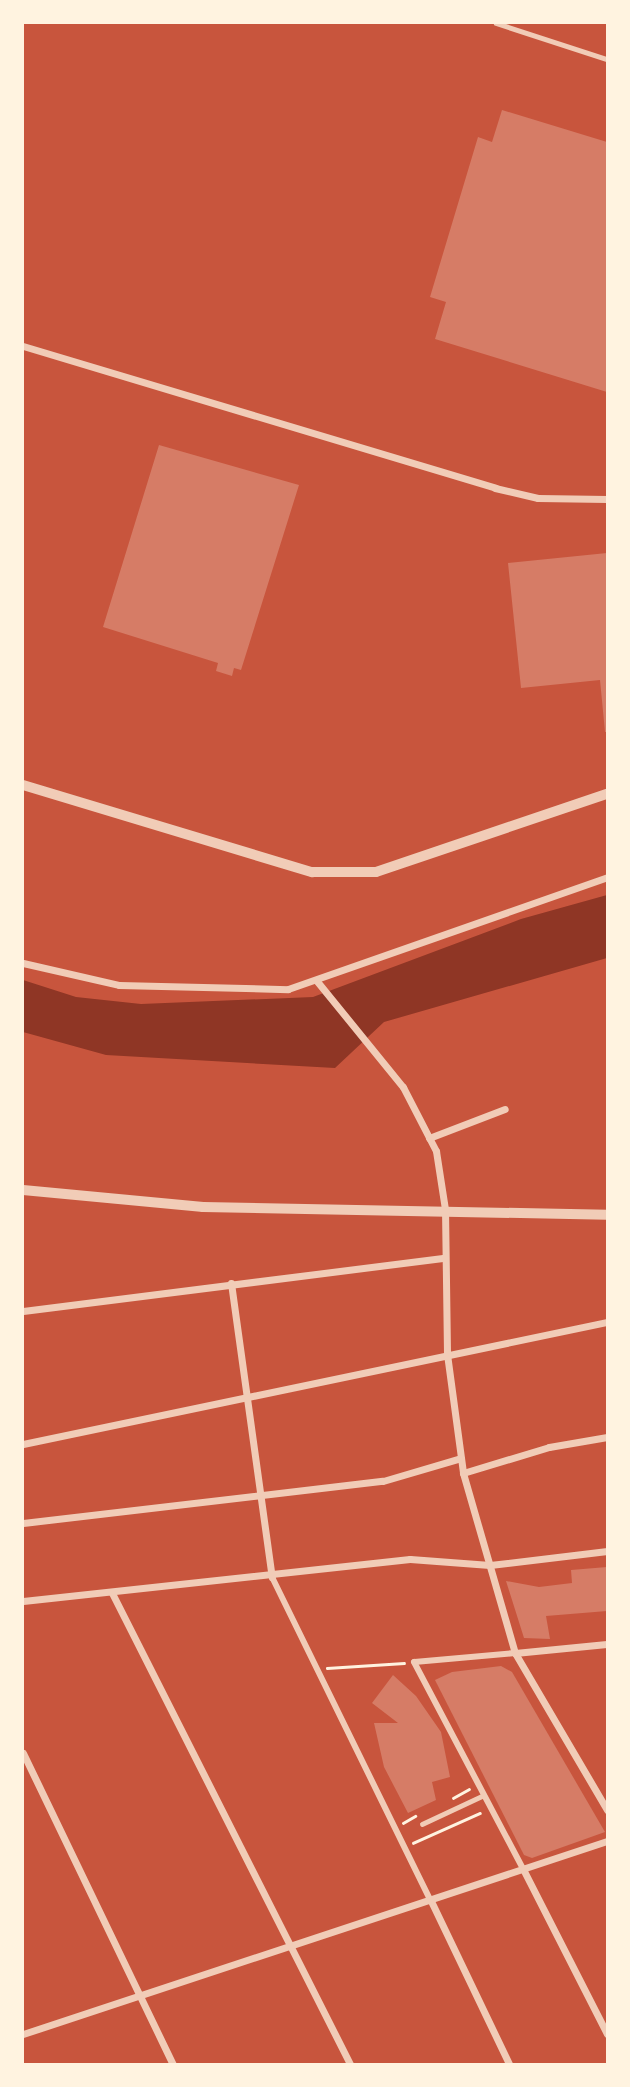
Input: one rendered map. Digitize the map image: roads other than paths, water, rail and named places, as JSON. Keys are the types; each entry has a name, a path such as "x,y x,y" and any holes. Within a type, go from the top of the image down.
{"street":[{"path":"23,346 495,488 538,498 607,499"},
{"path":"23,785 312,872 376,872 607,793"},
{"path":"23,963 119,985 288,989 607,877"},
{"path":"316,980 367,1038 402,1087 436,1151 445,1209 447,1353 463,1474 515,1653 607,1810"},
{"path":"429,1138 505,1109"},
{"path":"23,1190 203,1207 445,1209 607,1215"},
{"path":"23,1311 445,1258"},
{"path":"231,1283 258,1494 272,1577 509,2064"},
{"path":"23,1444 447,1353 607,1322"},
{"path":"463,1474 549,1447 607,1437"},
{"path":"23,1523 383,1481 461,1458"},
{"path":"23,1601 272,1577 410,1559 490,1564 607,1551"},
{"path":"111,1593 288,1947 350,2064"},
{"path":"607,1644 414,1662 607,2034"},
{"path":"23,1753 173,2064"},
{"path":"23,2034 607,1841"}],"lane":[{"path":"496,23 607,59"},
{"path":"422,1824 485,1795"}]}
